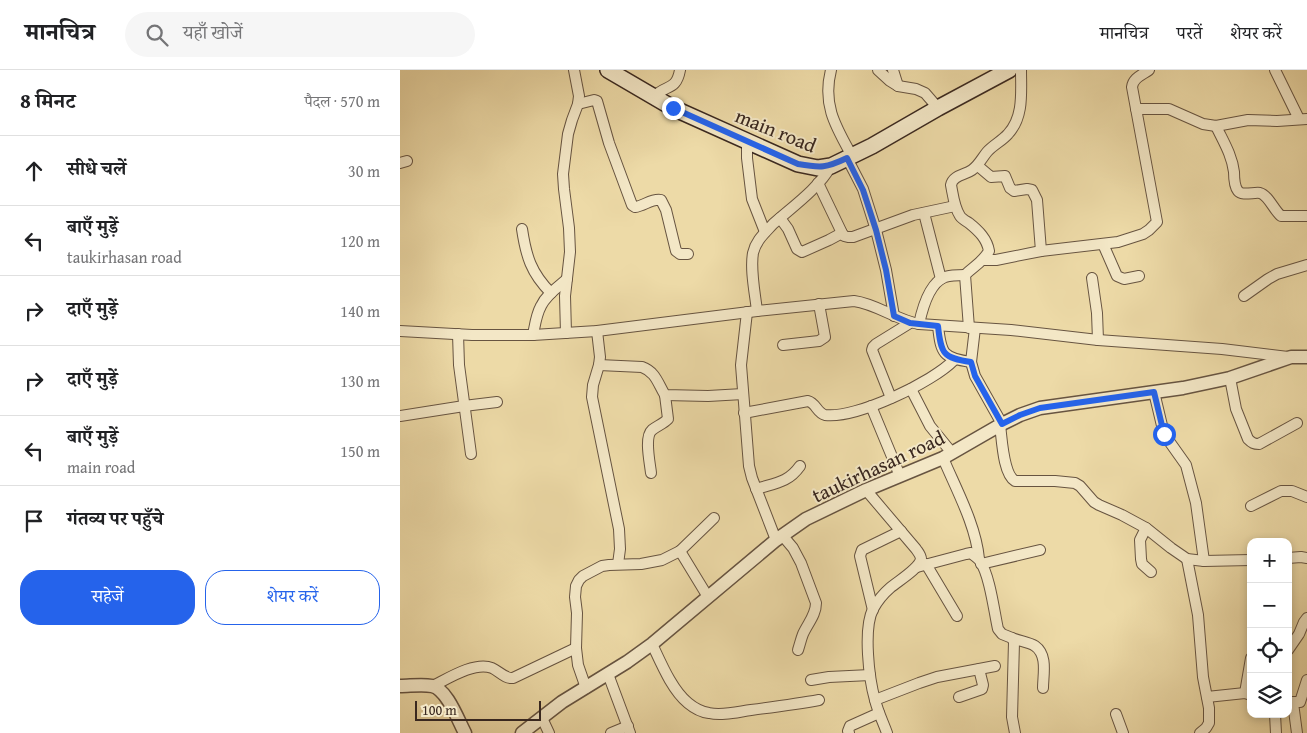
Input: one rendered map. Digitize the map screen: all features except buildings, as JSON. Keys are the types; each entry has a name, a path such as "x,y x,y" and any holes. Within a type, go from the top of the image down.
{"main road":[{"name":"main road","path":"608,70 673,108 798,164 818,168 830,166 872,146 1009,70"}],"street":[{"path":"566,333 565,296 570,252 563,174 568,134 579,96 574,70"},
{"path":"654,98 661,90 671,87 676,82 680,70"},
{"path":"823,70 830,75 829,104 831,115 863,190 876,230 886,270 894,316"},
{"path":"878,70 898,86 916,89 925,93 938,108"},
{"path":"893,70 898,86"},
{"path":"891,398 872,350 876,344 914,324 934,285 941,279 947,276 965,275 984,260 989,251 982,235 961,217 955,206 951,185 955,178 978,166 988,151 1009,134 1018,117 1021,99 1021,70"},
{"path":"984,260 996,260 1041,251 1118,242 1144,234 1157,222 1132,87 1134,80 1149,70"},
{"path":"1136,109 1169,109 1203,124 1216,126 1248,120 1277,121 1303,119 1275,70"},
{"path":"578,104 597,101 609,143 632,205 639,207 658,199 661,200 666,210 676,251 680,254 688,254"},
{"path":"1216,126 1232,162 1235,185 1238,191 1241,193 1260,193 1265,195 1280,216 1307,216"},
{"path":"747,141 752,199 765,232"},
{"path":"798,650 802,635 816,609 816,603 801,563 793,548 779,538 756,489 749,466 741,365 752,312 753,254 755,246 765,232 818,183 830,166"},
{"path":"978,166 991,177 1005,176 1010,188 1014,191 1032,190 1037,200 1041,251"},
{"path":"818,183 842,233 848,238 913,216 955,206"},
{"path":"924,213 941,279"},
{"path":"780,218 788,229 797,249 802,252 842,233"},
{"path":"522,229 526,254 530,264 542,284 551,293"},
{"path":"1103,244 1116,276 1124,279 1139,276"},
{"path":"1244,296 1277,274 1307,265"},
{"path":"965,275 972,328 971,362 975,376 1001,425 1007,468 1011,478 1016,481 1075,483 1099,506 1122,515 1146,528 1187,559 1204,561 1247,560"},
{"path":"1092,278 1097,313 1098,340"},
{"path":"533,335 541,304 567,279"},
{"path":"400,331 472,336 597,331 854,301 865,302 914,324 1011,330 1098,340 1222,349 1291,357"},
{"path":"783,346 819,341 824,337 819,304"},
{"path":"938,326 943,350 954,360 971,362"},
{"path":"597,331 600,357 592,385 592,397 619,529 620,549 618,564"},
{"path":"458,334 459,365 472,454"},
{"name":"taukirhasan road","path":"522,733 562,702 627,662 652,644 779,538 806,520 866,490 947,456 1020,415 1040,408 1182,388 1230,378 1291,357 1307,357"},
{"path":"744,413 808,400 824,415 860,410 911,389 935,376 954,360"},
{"path":"599,365 642,367 648,369 657,378 665,395 668,419 651,431 648,436 651,473"},
{"path":"1230,378 1236,409 1251,442 1259,444 1297,423"},
{"path":"911,389 947,456 974,531 998,630 1002,634 1033,645 1040,651 1044,662 1043,688"},
{"path":"1154,392 1164,434 1186,465 1196,503 1204,561"},
{"path":"665,395 708,396 742,394"},
{"path":"400,416 496,402"},
{"path":"871,406 900,476"},
{"path":"756,489 788,479 794,475 800,466"},
{"path":"866,490 920,556 921,566 958,616"},
{"path":"1251,506 1281,491 1292,491 1307,496"},
{"path":"586,688 578,665 576,648 577,613 575,597 576,586 579,580 602,566 641,564 662,560 680,551 714,518"},
{"path":"1146,528 1140,540 1141,559 1142,564 1150,572"},
{"path":"873,610 860,556 862,550 901,531"},
{"path":"887,733 879,714 870,675 868,636 869,620 881,596 921,566 966,554 971,554 980,561 1040,550"},
{"path":"680,551 708,597"},
{"path":"1292,558 1307,558"},
{"path":"1187,559 1198,614 1206,697 1209,708 1209,723 1205,731"},
{"path":"1292,644 1307,618"},
{"path":"1012,638 1014,642 1012,717 1015,733"},
{"path":"652,644 678,692 687,703 696,709 720,714 819,700"},
{"path":"400,686 432,686 455,675 484,666 509,678 513,678 576,648"},
{"path":"875,700 937,677 995,666"},
{"path":"959,697 982,689 983,685 979,669"},
{"path":"608,674 629,729 611,733"},
{"path":"811,680 870,675"},
{"path":"1292,703 1302,700 1307,680"},
{"path":"432,686 440,690 445,696 465,733"},
{"path":"1206,697 1247,694"},
{"path":"1292,708 1297,733"},
{"path":"849,733 850,726 879,714"},
{"path":"1116,714 1123,733"},
{"path":"542,718 549,733"},
{"path":"1275,718 1276,733"}],"route":[{"path":"673,108 798,164 818,168 830,166 847,158 863,190 876,230 886,270 894,316 910,323 938,326 943,350 954,360 971,362 975,376 1002,424 1040,408 1154,392 1164,434"}]}
